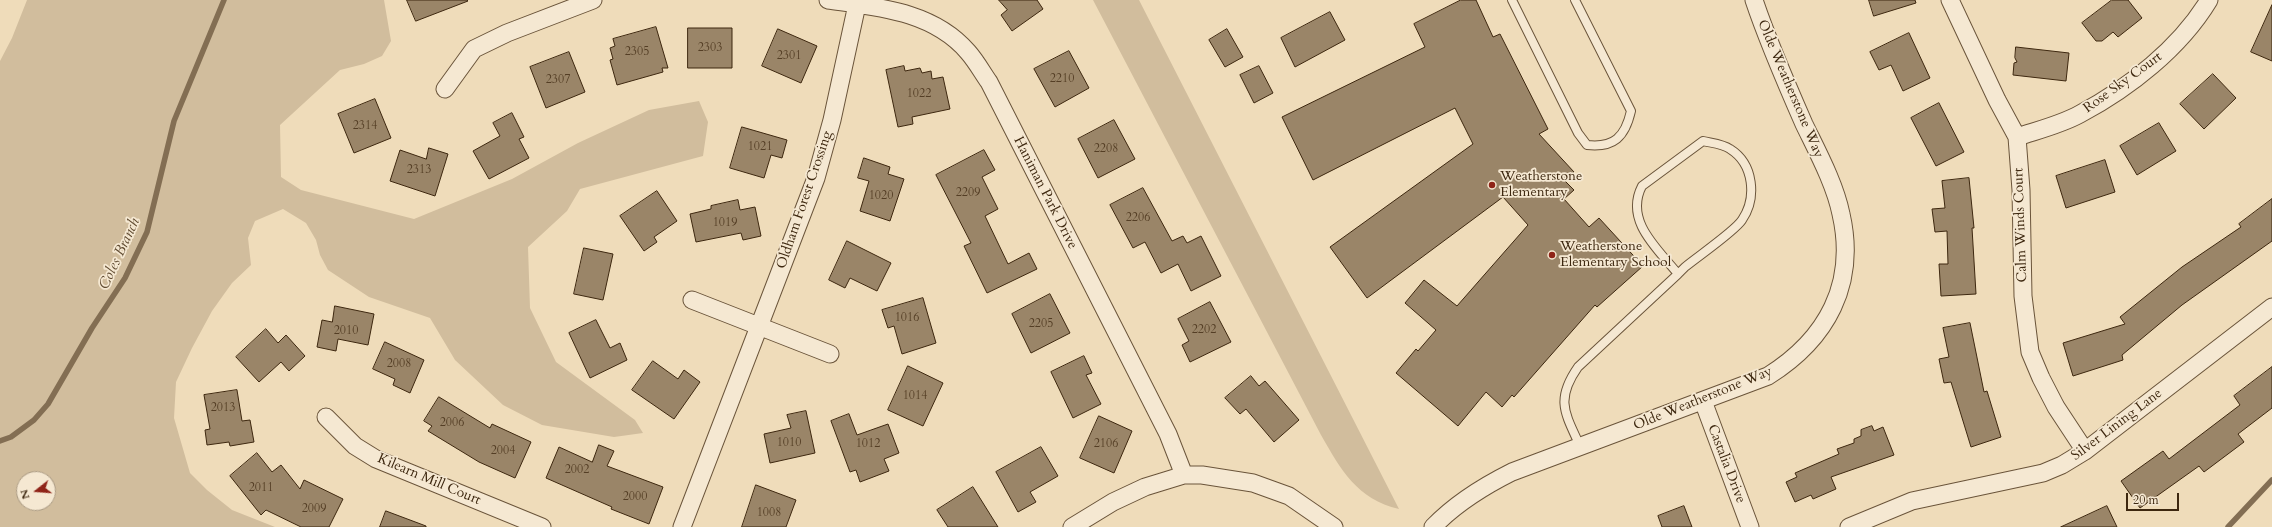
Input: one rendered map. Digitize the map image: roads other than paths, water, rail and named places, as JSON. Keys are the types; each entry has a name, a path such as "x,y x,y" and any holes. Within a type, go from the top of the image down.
{"street":[{"path":"445,89 474,49 507,33 593,0"},
{"name":"Haniman Park Drive","path":"828,0 858,2 880,6 912,15 947,33 968,51 996,96 1168,434 1184,476"},
{"name":"Olde Weatherstone Way","path":"1433,527 1453,509 1492,482 1580,446 1768,376 1797,356 1812,341 1824,325 1834,307 1844,272 1846,251 1841,213 1838,201 1768,40 1754,0"},
{"name":"Calm Winds Court","path":"1950,0 2016,137 2021,190 2023,296 2030,352 2040,378 2056,407 2085,451"},
{"name":"Rose Sky Court","path":"2016,137 2056,125 2079,115 2116,90 2154,63 2185,33 2209,0"},
{"name":"Oldham Forest Crossing","path":"682,527 760,328 816,178 832,120 858,2"},
{"path":"692,300 760,328 830,354"},
{"name":"Silver Lining Lane","path":"1850,527 1912,501 2043,473 2062,465 2085,451 2272,307"},
{"name":"Castalia Drive","path":"1703,401 1750,527"},
{"name":"Kilearn Mill Court","path":"326,417 355,446 376,459 542,527"},
{"path":"1072,527 1128,494 1184,476 1202,475 1253,483 1289,496 1334,527"}],"lane":[{"path":"1512,0 1578,133 1587,145 1602,147 1618,139 1628,127 1631,111 1575,0"},
{"path":"1580,446 1565,406 1564,394 1567,383 1578,367 1678,274 1742,221 1751,203 1752,184 1744,163 1729,148 1703,141 1642,186 1636,197 1635,209 1641,227 1678,274"}],"waterway":[{"name":"Coles Branch","path":"0,441 11,437 34,420 48,404 92,328 125,278 147,232 174,121 224,0"},
{"path":"2228,527 2272,480"}],"place":[{"name":"Weatherstone Elementary","path":"1492,185"},
{"name":"Weatherstone Elementary School","path":"1552,255"}]}
